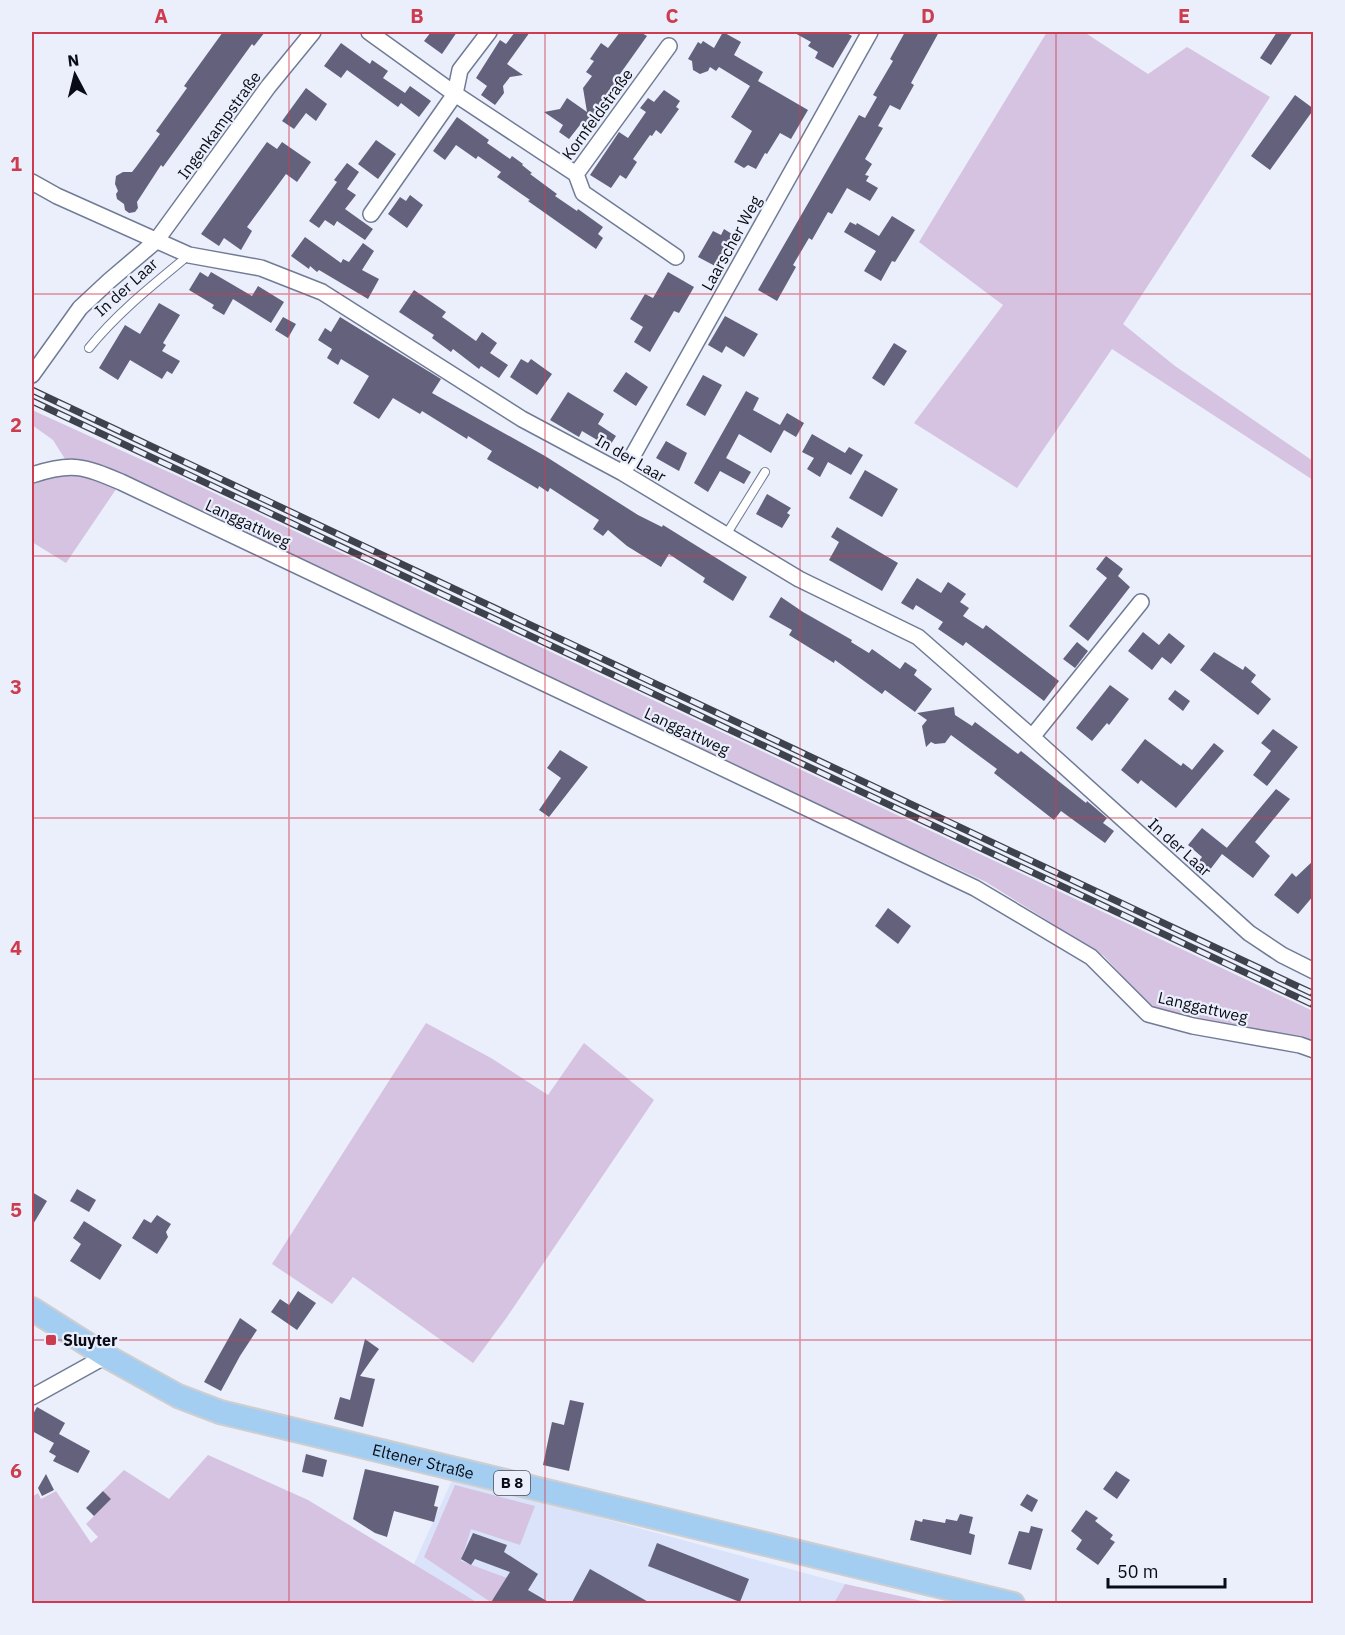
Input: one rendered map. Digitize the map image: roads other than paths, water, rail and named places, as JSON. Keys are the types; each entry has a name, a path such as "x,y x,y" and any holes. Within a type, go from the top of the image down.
{"main road":[{"name":"Eltener Straße","path":"32,1310 106,1356 178,1396 220,1412 1013,1604"}],"street":[{"name":"Ingenkampstraße","path":"32,375 80,308 156,241 268,87 313,32"},
{"name":"Kornfeldstraße","path":"369,32 455,94 576,174 669,46"},
{"path":"371,214 455,94 460,70 489,32"},
{"name":"Laarscher Weg","path":"623,473 870,32"},
{"path":"576,174 583,193 676,257"},
{"path":"32,182 57,196 156,241"},
{"name":"In der Laar","path":"156,241 189,255 261,268 322,292 522,419 623,473 799,579 918,637 1249,933 1281,956 1314,971"},
{"name":"Langgattweg","path":"32,475 56,467 87,468 121,482 975,888 1091,957 1148,1014 1193,1026 1300,1045 1314,1050"},
{"path":"1032,738 1141,602"},
{"path":"32,1397 106,1356"}],"lane":[{"name":"In der Laar","path":"90,348 105,329 132,303 189,255"},
{"path":"726,535 765,472"}],"railway":[{"path":"32,390 1314,994"},
{"path":"32,401 1314,1005"}],"place":[{"name":"Sluyter","path":"51,1340"}]}
